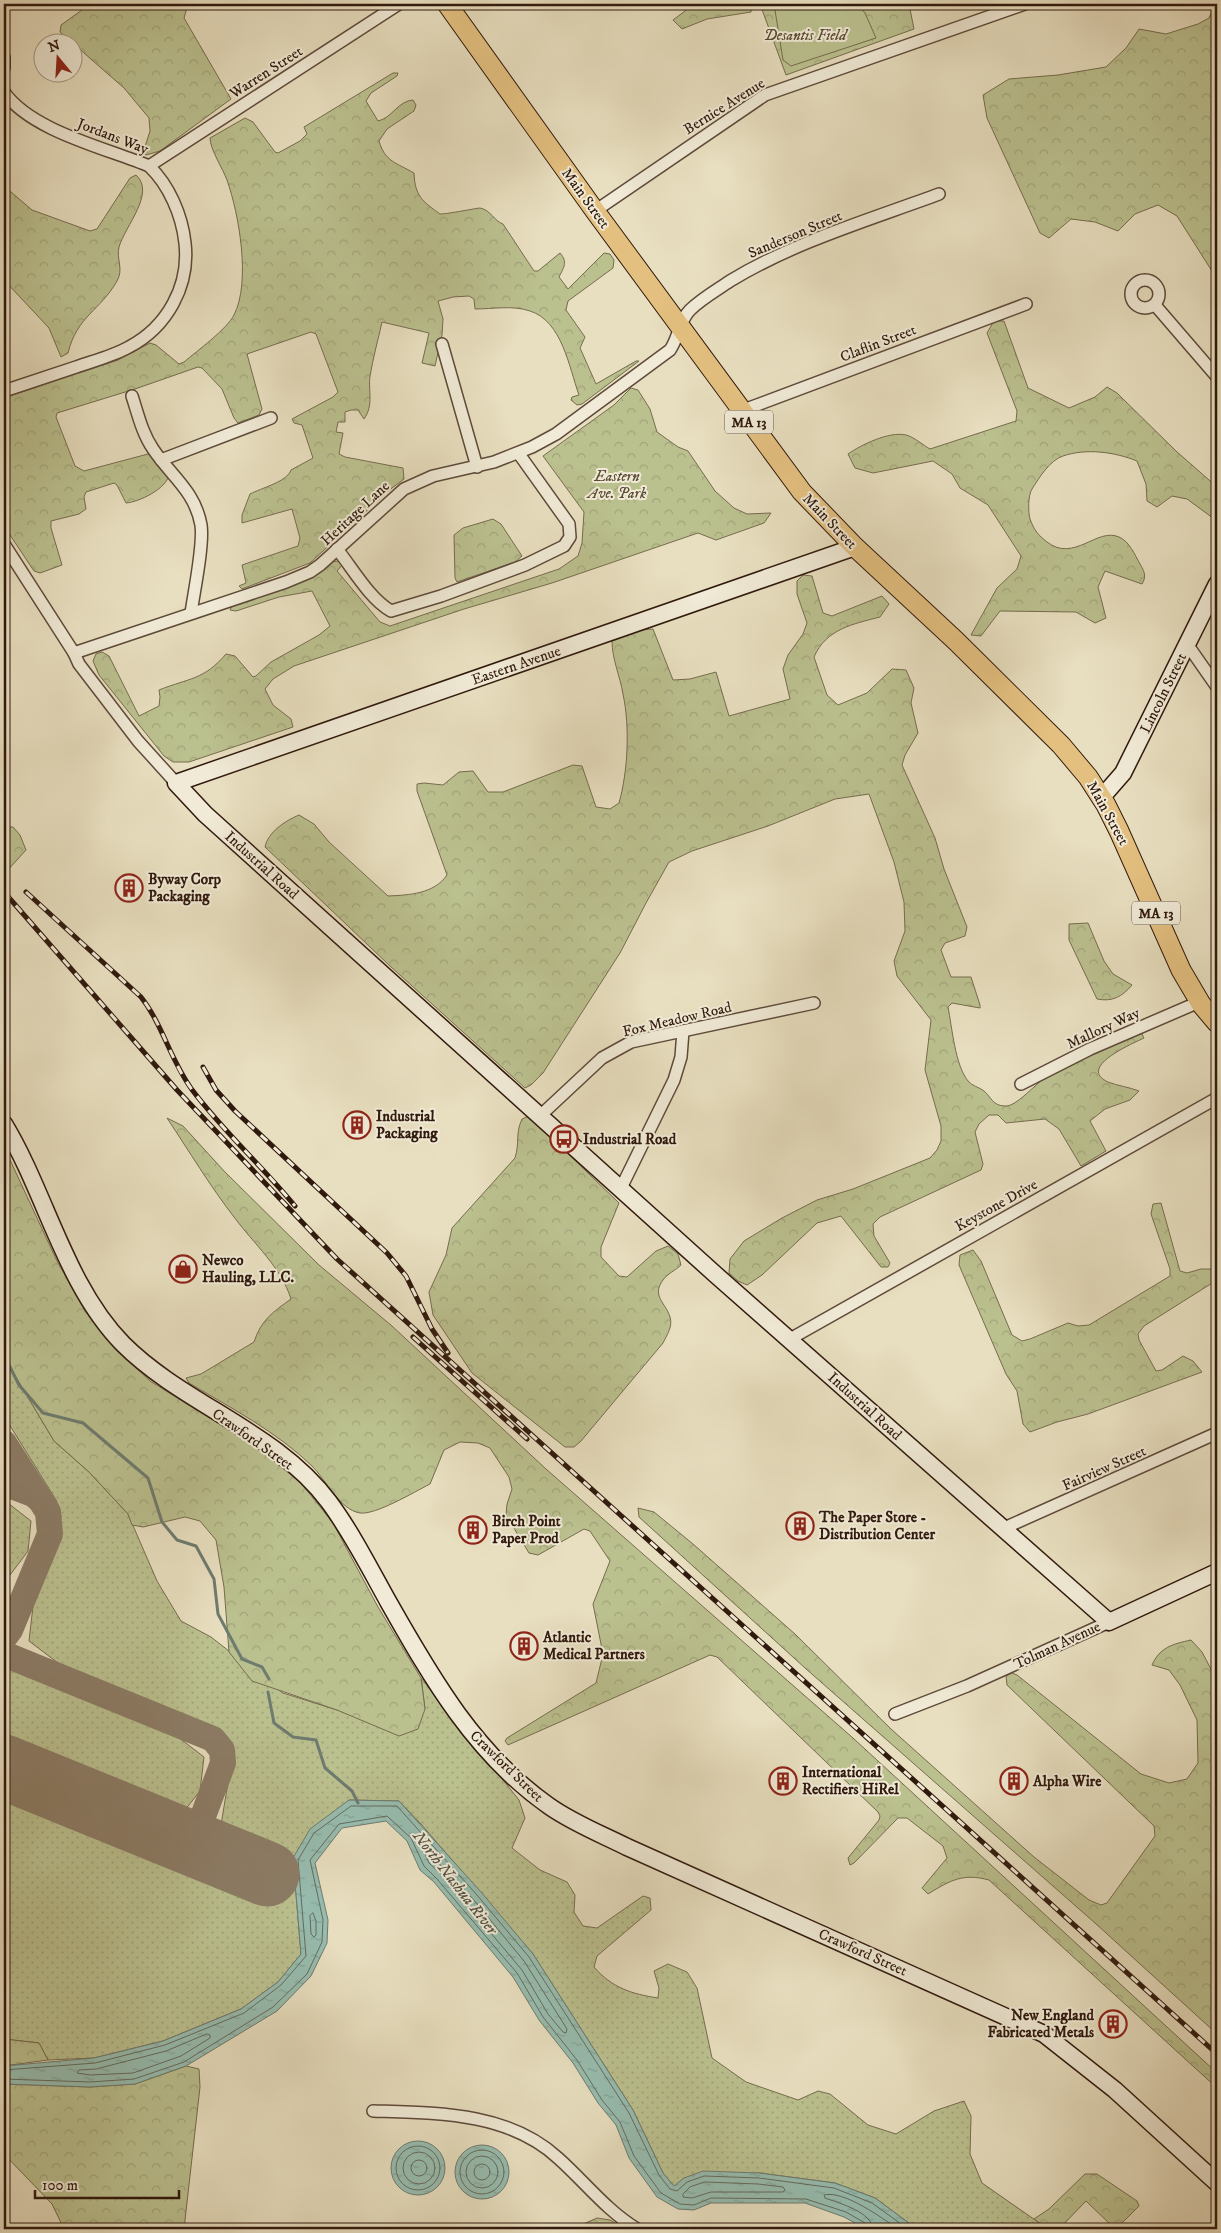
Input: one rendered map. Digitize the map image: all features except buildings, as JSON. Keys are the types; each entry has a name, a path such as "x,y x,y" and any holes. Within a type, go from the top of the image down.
{"main road":[{"name":"Main Street","path":"447,4 595,211 802,492 855,547 956,641 1082,768 1102,797 1120,831 1179,965 1199,1002 1217,1023"}],"street":[{"name":"Warren Street","path":"149,166 399,4"},
{"name":"Bernice Avenue","path":"595,211 764,95 1025,4"},
{"path":"4,57 4,68"},
{"name":"Jordans Way","path":"4,92 13,104 44,126 149,166 161,179 178,211 184,237 184,271 179,292 170,310 153,331 123,350 4,391"},
{"name":"Sanderson Street","path":"680,326 689,311 726,284 761,264 820,238 939,194"},
{"name":"Claflin Street","path":"741,411 1026,304"},
{"path":"1155,305 1217,377"},
{"name":"Heritage Lane","path":"74,653 303,575 316,568 404,489 433,476 519,454 556,434 670,350 677,340 680,326"},
{"path":"442,344 477,466"},
{"path":"132,396 145,435 161,460 192,498 201,525 191,613"},
{"path":"161,460 271,418"},
{"path":"337,549 368,588 391,611 418,604 525,565 564,546 570,537 569,524 519,454"},
{"name":"Industrial Road","path":"4,544 74,653 79,664 129,730 205,814 1002,1530 1109,1622"},
{"name":"Eastern Avenue","path":"176,783 855,547"},
{"name":"Lincoln Street","path":"1102,797 1123,773 1217,584"},
{"path":"1187,644 1217,687"},
{"name":"Mallory Way","path":"1021,1084 1090,1049 1199,1002"},
{"name":"Fox Meadow Road","path":"541,1115 586,1071 617,1049 631,1042 814,1003"},
{"path":"620,1188 674,1080 681,1056 683,1031"},
{"name":"Keystone Drive","path":"790,1339 1217,1098"},
{"name":"Crawford Street","path":"4,1124 22,1156 76,1274 108,1325 122,1343 156,1373 270,1447 291,1464 328,1500 348,1531 434,1681 479,1742 527,1789 570,1820 627,1848 1044,2034 1115,2090 1217,2183"},
{"name":"Fairview Street","path":"1002,1530 1217,1433"},
{"name":"Tolman Avenue","path":"895,1714 967,1686 1217,1572"},
{"path":"373,2111 480,2119 521,2132 538,2141 556,2156 616,2216 637,2229"}],"green space":[{"path":"80,4 188,4 184,18 231,99 160,151 146,155 143,153 150,131 149,118 124,88 82,51 82,32 60,32 61,25 82,10"},
{"path":"687,4 752,4 751,12 707,19 682,29 673,20 685,11"},
{"name":"Desantis Field","path":"760,4 909,4 914,29 786,75"},
{"name":"Desantis Field","path":"774,4 857,4 865,13 876,38 791,66 783,60"},
{"path":"1215,4 1217,4 1217,279 1177,216 1158,205 1135,214 1118,231 1095,222 1071,219 1049,238 1040,233 987,118 983,95 1009,79 1058,75 1106,67 1126,48 1139,29 1166,34 1198,24 1209,18"},
{"path":"393,73 398,73 397,76 371,93 366,101 378,121 387,117 403,103 413,100 416,105 414,111 387,129 379,141 388,158 414,173 418,193 424,201 440,214 484,209 503,224 534,271 538,271 560,253 565,262 559,277 568,289 604,253 610,254 614,260 613,268 568,301 566,310 585,337 580,348 596,384 639,361 582,404 577,405 571,400 572,397 579,395 563,346 550,324 541,316 530,311 510,308 475,309 474,299 469,296 453,297 438,301 443,319 442,335 435,366 422,363 429,333 382,322 370,376 369,408 364,419 358,410 351,410 345,412 345,422 338,422 336,432 343,433 339,454 345,457 403,468 404,479 388,491 310,563 242,589 239,586 246,583 242,565 298,546 300,538 292,509 242,523 242,515 250,494 279,481 289,474 291,470 313,458 302,425 294,423 292,419 333,397 338,392 316,334 311,332 247,354 262,409 259,415 238,423 222,389 202,368 198,367 57,413 56,417 75,466 84,471 148,454 152,455 169,475 158,490 131,502 126,503 117,485 114,483 86,492 84,497 86,509 79,514 51,521 51,528 62,565 40,573 34,571 4,526 4,398 118,360 150,343 156,345 179,364 204,346 225,327 234,315 242,285 241,248 236,211 227,180 212,148 210,138 245,118 253,122 275,152 278,153 300,141 307,134 304,127"},
{"path":"136,175 141,182 143,191 137,210 119,247 119,277 103,300 77,330 68,353 61,357 49,328 4,280 4,186 32,210 90,231 97,229 130,178"},
{"path":"994,321 1004,321 1028,388 1069,408 1095,397 1107,387 1117,393 1176,451 1217,487 1217,521 1187,499 1172,496 1157,507 1147,501 1146,484 1137,461 1128,458 1110,453 1081,452 1058,458 1049,465 1032,489 1029,499 1030,519 1039,535 1057,547 1067,549 1102,537 1111,535 1119,537 1129,545 1144,571 1145,576 1142,584 1105,571 1098,587 1106,618 1095,623 1076,612 1000,611 981,636 971,635 997,588 1017,569 1021,556 988,505 960,488 952,474 933,461 873,473 855,468 848,454 876,440 899,434 912,437 930,449 1016,421 1017,411 987,333"},
{"name":"Eastern Ave. Park","path":"631,388 638,390 650,409 657,432 678,447 688,451 715,491 734,508 747,514 771,513 764,523 716,540 698,533 552,583 464,609 294,666 273,679 265,689 273,705 291,719 293,727 189,762 173,762 164,756 99,675 93,661 96,654 102,652 109,656 139,716 159,706 159,690 203,674 218,663 226,654 235,656 253,677 256,676 271,662 319,635 330,626 312,591 279,597 236,611 230,610 232,606 294,585 320,572 331,562 338,561 343,564 337,571 380,622 390,626 559,569 578,556 582,543 584,512 543,456 614,405"},
{"path":"493,519 501,524 522,556 515,562 457,582 455,578 454,535 463,528"},
{"path":"803,575 812,576 823,613 832,616 882,596 889,604 880,617 850,625 833,634 819,648 814,657 827,695 838,705 867,693 892,669 906,670 914,688 911,703 918,733 905,755 902,765 935,838 944,869 967,927 965,936 945,943 941,950 951,977 971,977 980,1005 980,1008 952,1003 948,1007 957,1056 968,1081 984,1091 993,1101 1001,1106 1005,1106 1020,1099 1054,1072 1105,1044 1142,1034 1144,1038 1110,1056 1099,1070 1100,1076 1108,1082 1139,1091 1130,1100 1105,1109 1090,1121 1106,1151 1081,1166 1059,1129 1045,1119 1006,1123 998,1115 989,1115 979,1124 975,1132 983,1164 981,1170 880,1217 873,1224 874,1236 890,1263 888,1267 881,1267 841,1216 817,1223 762,1275 747,1285 738,1281 729,1273 730,1259 744,1241 817,1200 853,1189 930,1158 937,1150 941,1141 941,1126 925,1070 931,1020 897,976 894,961 905,931 904,902 894,862 869,794 835,799 768,826 692,851 669,862 620,953 543,1073 531,1085 525,1088 390,966 265,847 273,832 288,820 299,815 314,824 329,842 388,896 404,895 428,890 442,881 447,875 417,791 417,784 443,785 459,772 473,771 488,792 503,792 573,765 582,766 596,807 610,809 619,803 627,749 627,720 612,641 640,630 653,629 673,680 690,679 716,672 729,716 790,699 783,669 788,655 803,634 807,623 797,594 797,581"},
{"path":"6,827 13,827 20,835 26,850 4,872 4,829"},
{"path":"1088,923 1104,961 1113,974 1132,985 1116,998 1107,1000 1097,999 1069,940 1069,924"},
{"path":"529,1116 619,1203 601,1247 601,1257 619,1276 627,1277 656,1251 668,1246 678,1254 681,1265 665,1278 658,1291 671,1320 663,1343 574,1447 565,1447 472,1373 433,1315 429,1292 446,1255 452,1228 515,1158 520,1124 522,1119"},
{"path":"167,1118 183,1126 224,1171 319,1265 392,1326 546,1469 853,1738 1217,2073 1217,2088 989,1880 972,1877 957,1879 928,1894 922,1888 947,1858 943,1846 907,1818 898,1818 850,1865 848,1858 879,1820 878,1812 717,1657 710,1655 508,1745 505,1741 507,1738 596,1683 603,1654 593,1604 610,1561 590,1531 584,1529 538,1555 529,1553 506,1515 512,1489 509,1477 490,1448 478,1443 460,1442 444,1450 430,1484 385,1507 367,1513 360,1513 353,1511 340,1501 312,1466 284,1442 189,1383 186,1378 201,1374 254,1342 264,1322 291,1299 281,1276 225,1205"},
{"path":"4,1147 57,1261 85,1311 108,1341 150,1381 255,1446 301,1483 333,1523 378,1607 421,1678 425,1709 418,1729 399,1736 337,1710 252,1681 229,1652 224,1587 216,1540 200,1521 185,1517 143,1527 132,1525 128,1514 89,1472 54,1441 4,1357"},
{"path":"1161,1203 1180,1271 1187,1273 1201,1269 1217,1269 1217,1280 1144,1326 1138,1334 1139,1340 1156,1371 1162,1370 1183,1356 1193,1361 1202,1372 1088,1414 1057,1422 1030,1432 1023,1424 1017,1391 1006,1374 959,1265 960,1255 973,1250 981,1261 1012,1335 1022,1341 1068,1323 1078,1326 1089,1325 1170,1276 1170,1269 1151,1214 1153,1204"},
{"path":"4,1357 54,1441 89,1472 128,1514 157,1581 181,1621 211,1637 229,1651 240,1664 283,1693 337,1710 425,1709 421,1678 519,1800 525,1818 512,1848 540,1870 567,1882 575,1895 574,1912 583,1926 597,1928 643,1896 650,1898 651,1910 597,1956 594,1967 608,1980 631,1992 658,1998 659,1988 654,1971 668,1964 687,1972 697,1988 712,2058 746,2082 798,2100 818,2091 830,2094 868,2125 896,2134 934,2111 964,2101 971,2116 970,2154 982,2183 1048,2229 917,2229 875,2198 835,2183 759,2173 684,2178 674,2187 663,2173 633,2110 533,1954 399,1801 349,1800 293,1858 301,1954 278,1982 241,2009 163,2041 94,2058 48,2060 39,2043 4,2039 4,1791 261,1895 277,1854 220,1831 232,1758 227,1743 218,1732 58,1663 29,1641 33,1606 58,1535 61,1516 56,1500 4,1416"},
{"path":"4,1500 31,1521 28,1551 10,1575 4,1574"},
{"path":"638,1508 654,1512 693,1544 795,1634 891,1729 1034,1857 1089,1900 1101,1905 1107,1903 1155,1836 1154,1826 1007,1685 1006,1676 1012,1673 1017,1675 1141,1774 1169,1783 1187,1779 1198,1763 1197,1720 1180,1685 1169,1670 1152,1665 1163,1650 1178,1643 1191,1640 1202,1652 1212,1671 1217,1673 1217,2034 1095,1923 805,1668 639,1517"},
{"path":"4,1662 178,1737 204,1757 200,1791 181,1815 4,1743"},
{"path":"4,2039 39,2043 48,2060 4,2066"},
{"path":"186,2066 199,2069 200,2087 184,2229 64,2229 52,2204 4,2154 4,2084 90,2087 135,2084"},
{"path":"1085,2174 1097,2174 1137,2201 1139,2206 1118,2227 1112,2226 1086,2201 1059,2229 1048,2229 1034,2219 1049,2209"},
{"path":"597,2218 610,2220 625,2229 581,2229 581,2225"}],"water":[{"name":"North Nashua River","path":"349,1800 399,1801 481,1892 533,1954 633,2110 663,2173 674,2186 684,2178 703,2171 759,2173 835,2183 875,2198 917,2229 866,2229 844,2217 805,2203 711,2203 694,2210 678,2209 657,2197 629,2158 616,2125 598,2103 573,2063 539,2020 513,1977 434,1882 420,1870 407,1841 386,1821 342,1828 315,1863 328,1920 327,1943 311,1976 277,2011 186,2066 135,2084 90,2087 4,2084 4,2066 94,2058 163,2041 241,2009 278,1982 301,1954 293,1858 310,1829"},
{"path":"418,2141 428,2143 437,2149 443,2158 445,2168 443,2178 437,2187 428,2193 418,2195 408,2193 399,2187 393,2178 391,2168 393,2158 399,2149 408,2143"},
{"path":"482,2145 492,2147 501,2153 507,2162 509,2172 507,2182 501,2191 492,2197 482,2199 472,2197 463,2191 457,2182 455,2172 457,2162 463,2153 472,2147"}],"waterway":[{"path":"4,1355 19,1385 43,1413 83,1423 148,1478 162,1522 177,1540 196,1546 214,1579 218,1614 242,1659 262,1667 269,1679"},
{"path":"268,1692 274,1723 293,1737 316,1740 325,1768 352,1791 358,1803"}],"taxiway":[{"path":"4,1443 48,1512 50,1534 10,1630 4,1638"},
{"path":"4,1483 33,1494 38,1498"},
{"path":"4,1654 213,1739 222,1750 223,1763 202,1819 194,1828 185,1832 164,1832"}],"runway":[{"path":"4,1767 267,1874"}],"railway":[{"path":"4,892 177,1090 337,1259 1217,2054"},
{"path":"26,892 141,997 149,1008 185,1080 193,1091 217,1121 295,1206"},
{"path":"203,1067 216,1090 235,1111 387,1253 406,1276 432,1329 448,1353"},
{"path":"413,1337 527,1439"}],"place":[{"name":"Byway Corp Packaging","path":"129,888"},
{"name":"Industrial Packaging","path":"357,1125"},
{"name":"Industrial Road","path":"564,1139"},
{"name":"Newco Hauling, LLC.","path":"183,1269"},
{"name":"The Paper Store - Distribution Center","path":"800,1526"},
{"name":"Birch Point Paper Prod","path":"473,1530"},
{"name":"Atlantic Medical Partners","path":"524,1646"},
{"name":"International Rectifiers HiRel","path":"783,1781"},
{"name":"Alpha Wire","path":"1014,1781"},
{"name":"New England Fabricated Metals","path":"1113,2024"}]}
